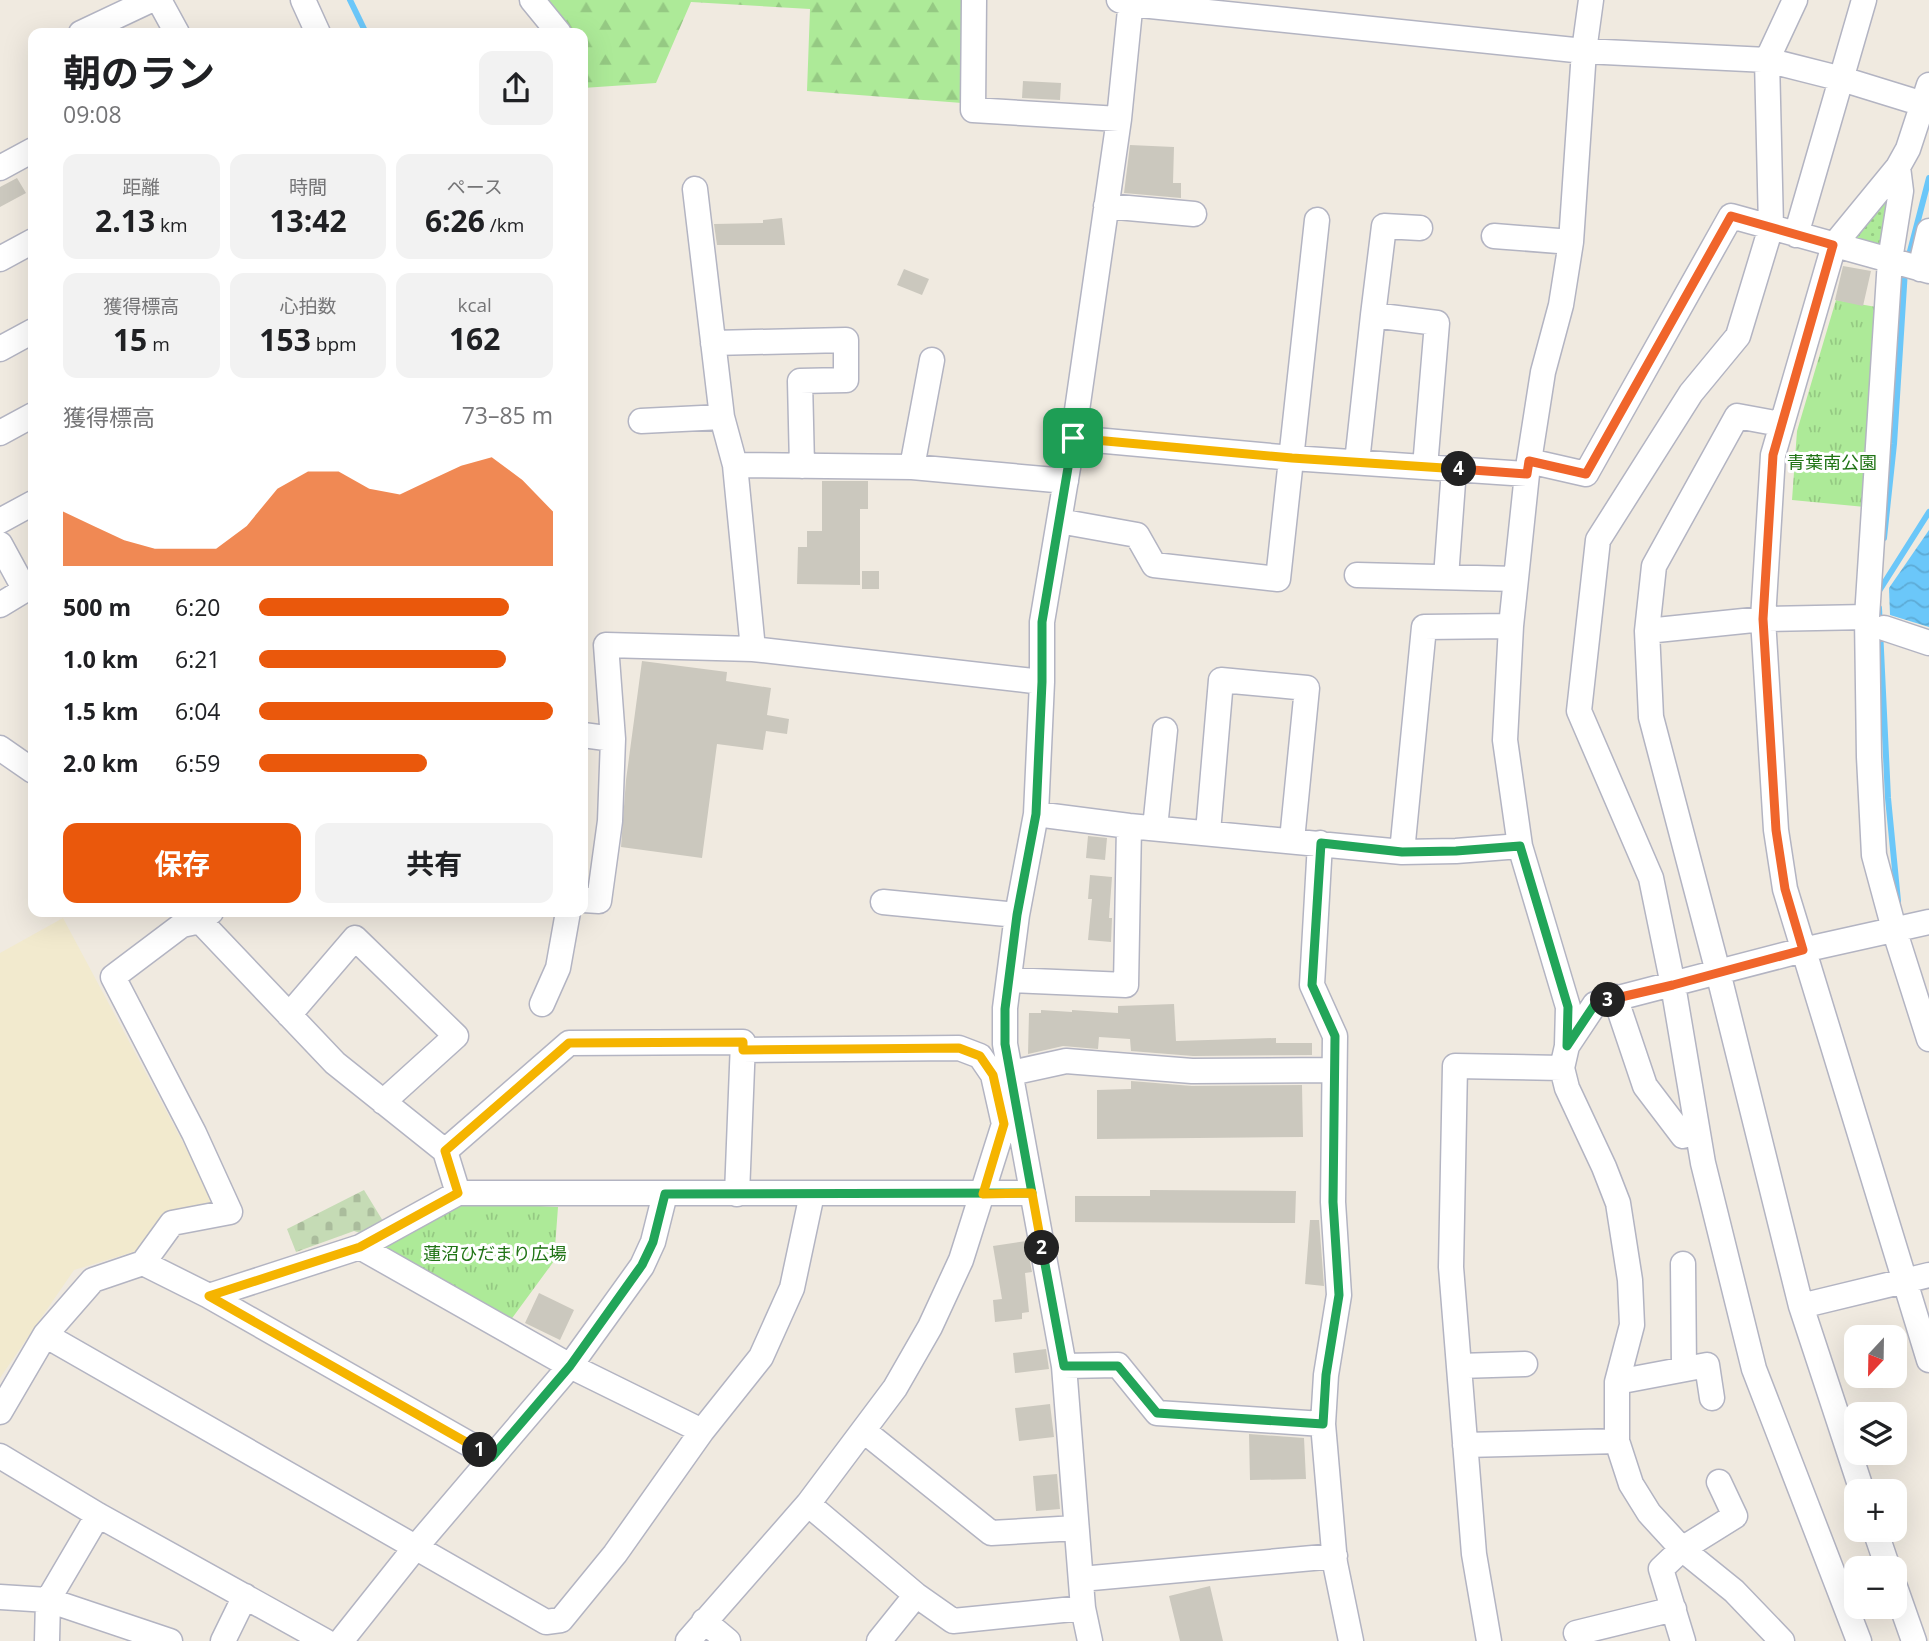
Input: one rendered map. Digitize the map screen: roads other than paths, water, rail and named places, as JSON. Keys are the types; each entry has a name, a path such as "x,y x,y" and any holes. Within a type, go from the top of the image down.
{"street":[{"path":"92,28 151,0"},
{"path":"159,0 174,28"},
{"path":"303,0 316,28"},
{"path":"532,0 555,28"},
{"path":"974,0 972,110 1119,119"},
{"path":"1591,0 1584,51 1571,242 1561,305 1543,372 1528,467 1511,626 1505,740 1520,846 1568,1007 1564,1057 1567,1087 1618,1203 1630,1280 1632,1325 1617,1382 1617,1441 1631,1484 1649,1513 1682,1549 1734,1591 1782,1641"},
{"path":"1795,0 1767,60 1771,227 1738,336 1691,393 1598,540 1579,711 1651,878 1673,985 1703,1163 1754,1369 1859,1641"},
{"path":"1796,235 1864,0"},
{"path":"1090,1641 1083,1608 1064,1366 1005,1044 1005,1009 1017,915 1036,814 1042,622 1073,438 1119,119 1128,1 1584,51 1767,60 1842,79 1926,95 1908,149 1898,167 1833,245 1773,455 1763,619 1776,830 1785,889 1803,950 1918,1278 1929,1360"},
{"path":"0,168 28,153"},
{"path":"1898,167 1910,266 1876,622 1874,855 1929,1039"},
{"path":"695,189 722,417 735,465 753,649"},
{"path":"1106,206 1194,214"},
{"path":"1073,438 1292,458 1454,469 1528,467 1586,474 1731,216 1910,266"},
{"path":"1059,521 1137,535 1154,565 1278,579 1317,220"},
{"path":"1357,462 1384,226 1420,228"},
{"path":"1910,266 1929,231"},
{"path":"1494,236 1571,242"},
{"path":"0,259 28,244"},
{"path":"1373,315 1437,323 1425,467"},
{"path":"0,349 28,334"},
{"path":"713,343 846,340 846,380 800,382 802,466"},
{"path":"912,467 932,360"},
{"path":"1780,424 1737,416 1654,566 1647,631 1651,717 1801,1306 1858,1479"},
{"path":"641,421 722,417"},
{"path":"0,433 28,418"},
{"path":"735,465 912,467 1066,481"},
{"path":"1447,578 1454,469"},
{"path":"0,521 28,506"},
{"path":"0,544 28,586"},
{"path":"1357,575 1516,579"},
{"path":"0,606 28,589"},
{"path":"1647,631 1763,619 1876,622 1929,643"},
{"path":"1402,852 1424,627 1511,626"},
{"path":"591,900 610,821 613,738 606,645 753,649 1042,682"},
{"path":"1208,832 1221,680 1307,688 1292,840"},
{"path":"1155,828 1164,730"},
{"path":"588,736 613,738"},
{"path":"0,748 28,768"},
{"path":"1036,814 1129,826 1402,852 1520,846"},
{"path":"1010,980 1126,985 1129,826"},
{"path":"1321,843 1312,985 1335,1036 1333,1202 1339,1295 1326,1375 1323,1424 1335,1556 1352,1641"},
{"path":"883,902 1017,915"},
{"path":"0,1412 45,1335 93,1280 144,1263 172,1223 230,1212 194,1133 113,977 191,917 335,1063 445,1151 458,1193"},
{"path":"542,1004 558,968 567,917"},
{"path":"1564,1057 1595,1004 1803,950 1929,922"},
{"path":"289,1015 355,938 456,1036 383,1102"},
{"path":"1615,997 1645,1086 1683,1136"},
{"path":"445,1151 569,1043 743,1042 737,1194"},
{"path":"688,1641 808,1504 895,1388 930,1327 961,1260 1004,1124 993,1075 980,1056 959,1048 743,1050"},
{"path":"1489,1641 1474,1554 1451,1266 1455,1066 1564,1057"},
{"path":"1011,1073 1066,1060 1192,1070 1335,1070"},
{"path":"209,1296 360,1247 458,1193 1032,1193"},
{"path":"341,1641 415,1548 570,1366 642,1265 653,1242 665,1194"},
{"path":"45,1335 546,1622 561,1620 615,1554 702,1431 761,1357 792,1288 812,1194"},
{"path":"360,1247 570,1366 702,1431"},
{"path":"144,1263 209,1296 492,1457"},
{"path":"1683,1264 1685,1368"},
{"path":"1801,1306 1918,1278"},
{"path":"1459,1366 1525,1364"},
{"path":"1617,1382 1707,1365 1712,1398"},
{"path":"1064,1366 1118,1366 1157,1413 1323,1424"},
{"path":"864,1431 991,1533 1076,1528"},
{"path":"1465,1445 1617,1441"},
{"path":"0,1456 98,1515 325,1641"},
{"path":"1684,1641 1661,1569 1682,1549 1735,1516 1720,1482"},
{"path":"808,1504 916,1595 954,1631 1083,1608"},
{"path":"47,1641 48,1600 98,1515"},
{"path":"1081,1579 1335,1556"},
{"path":"879,1641 916,1595"},
{"path":"223,1641 245,1596"},
{"path":"0,1597 48,1600 170,1641"},
{"path":"1576,1633 1674,1609"},
{"path":"1906,1619 1914,1641"},
{"path":"704,1622 728,1641"},
{"path":"1920,1641 1929,1639"}],"water":[{"path":"1929,530 1929,627 1890,615 1889,588"}],"waterway":[{"path":"350,0 364,28"},
{"path":"1908,259 1929,178"},
{"path":"1884,538 1894,444 1905,270"},
{"path":"1879,591 1929,512"},
{"path":"1879,608 1888,798 1898,901"}],"park label":[{"name":"青葉南公園","path":"1832,463"},
{"name":"蓮沼ひだまり広場","path":"495,1254"}]}
